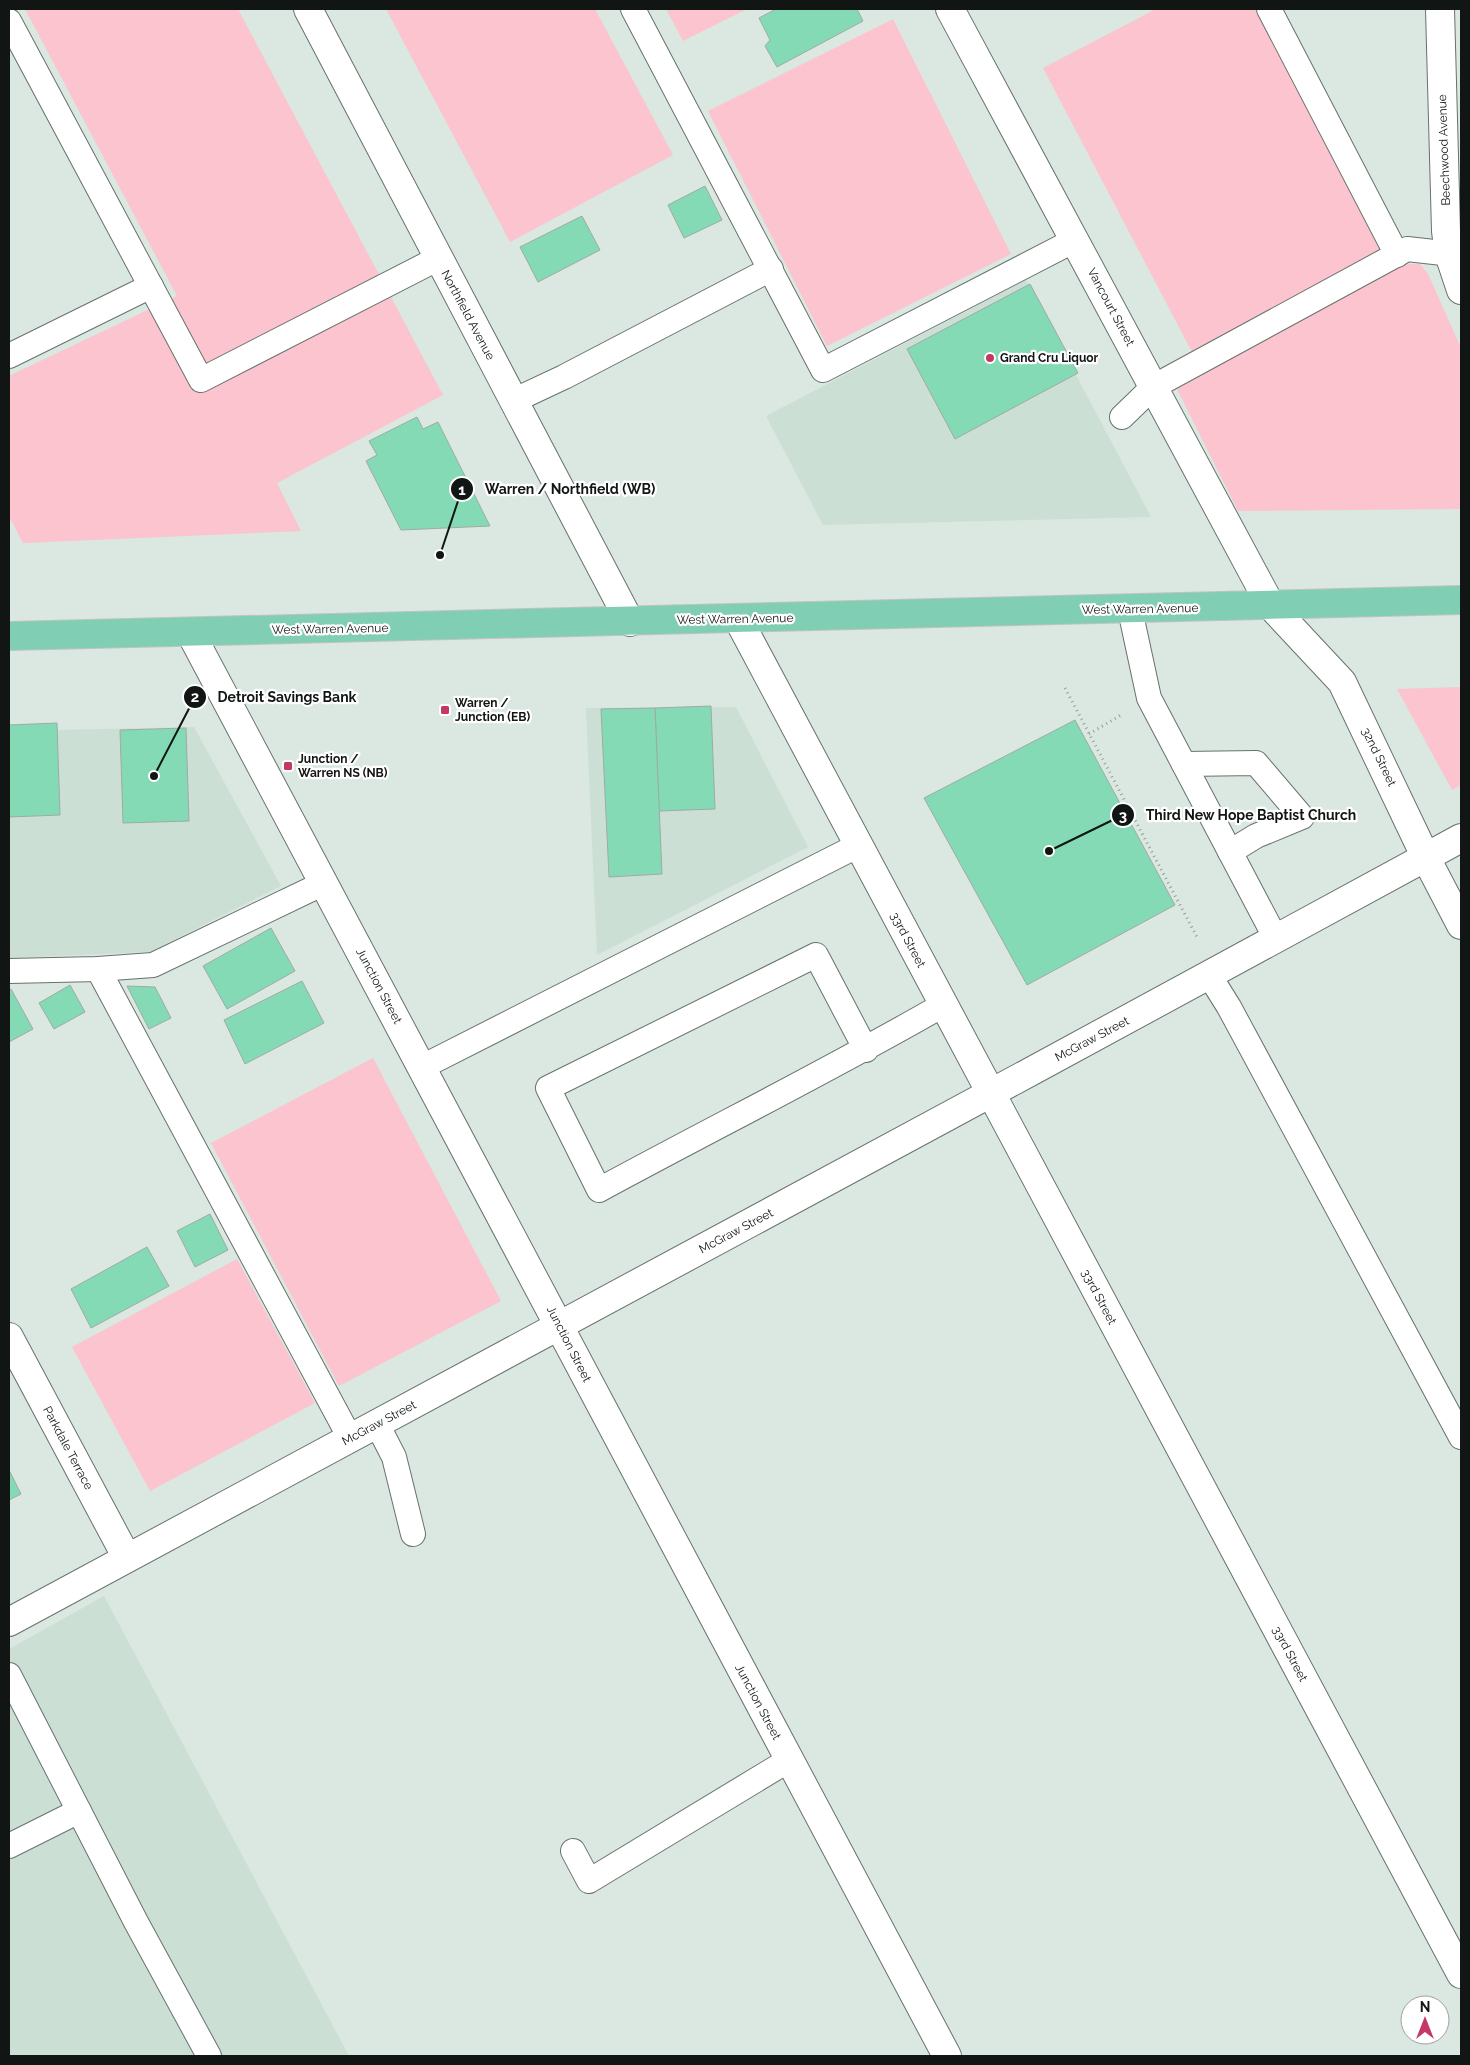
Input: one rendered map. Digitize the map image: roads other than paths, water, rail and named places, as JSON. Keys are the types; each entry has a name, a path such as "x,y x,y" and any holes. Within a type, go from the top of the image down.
{"main road":[{"name":"West Warren Avenue","path":"9,636 1130,610 1461,600"}],"street":[{"name":"Northfield Avenue","path":"308,9 630,622"},
{"name":"Vancourt Street","path":"950,9 1271,606"},
{"name":"Beechwood Avenue","path":"1440,9 1446,231 1455,255 1461,290"},
{"name":"32nd Street","path":"1271,606 1342,682 1426,858 1461,924"},
{"name":"33rd Street","path":"738,619 1461,1974"},
{"name":"Junction Street","path":"190,632 947,2056"},
{"name":"McGraw Street","path":"9,1622 1461,838"},
{"name":"Parkdale Terrace","path":"9,1337 127,1558"}],"lane":[{"path":"633,9 823,370 1074,240"},
{"path":"1269,9 1397,255"},
{"path":"9,21 201,380 438,258"},
{"path":"1122,417 1153,386 1407,249 1455,255"},
{"path":"513,401 564,377 771,269"},
{"path":"9,356 151,286"},
{"path":"1130,610 1149,698 1276,939"},
{"path":"1184,764 1256,763 1302,816 1256,836 1230,852"},
{"path":"422,1067 858,845"},
{"path":"9,971 98,969 153,965 324,883"},
{"path":"866,1050 816,955 548,1088 598,1190 866,1050 943,1006"},
{"path":"98,969 350,1438"},
{"path":"1209,975 1229,1008 1461,1437"},
{"path":"377,1424 394,1457 413,1534"},
{"path":"9,1675 209,2056"},
{"path":"573,1851 589,1881 789,1760"},
{"path":"9,1846 79,1811"}],"place":[{"name":"Grand Cru Liquor","path":"990,358"},
{"name":"Warren / Northfield (WB)","path":"440,555"},
{"name":"Warren / Junction (EB)","path":"445,710"},
{"name":"Junction / Warren NS (NB)","path":"288,766"},
{"name":"Detroit Savings Bank","path":"154,776"},
{"name":"Third New Hope Baptist Church","path":"1049,851"}]}
